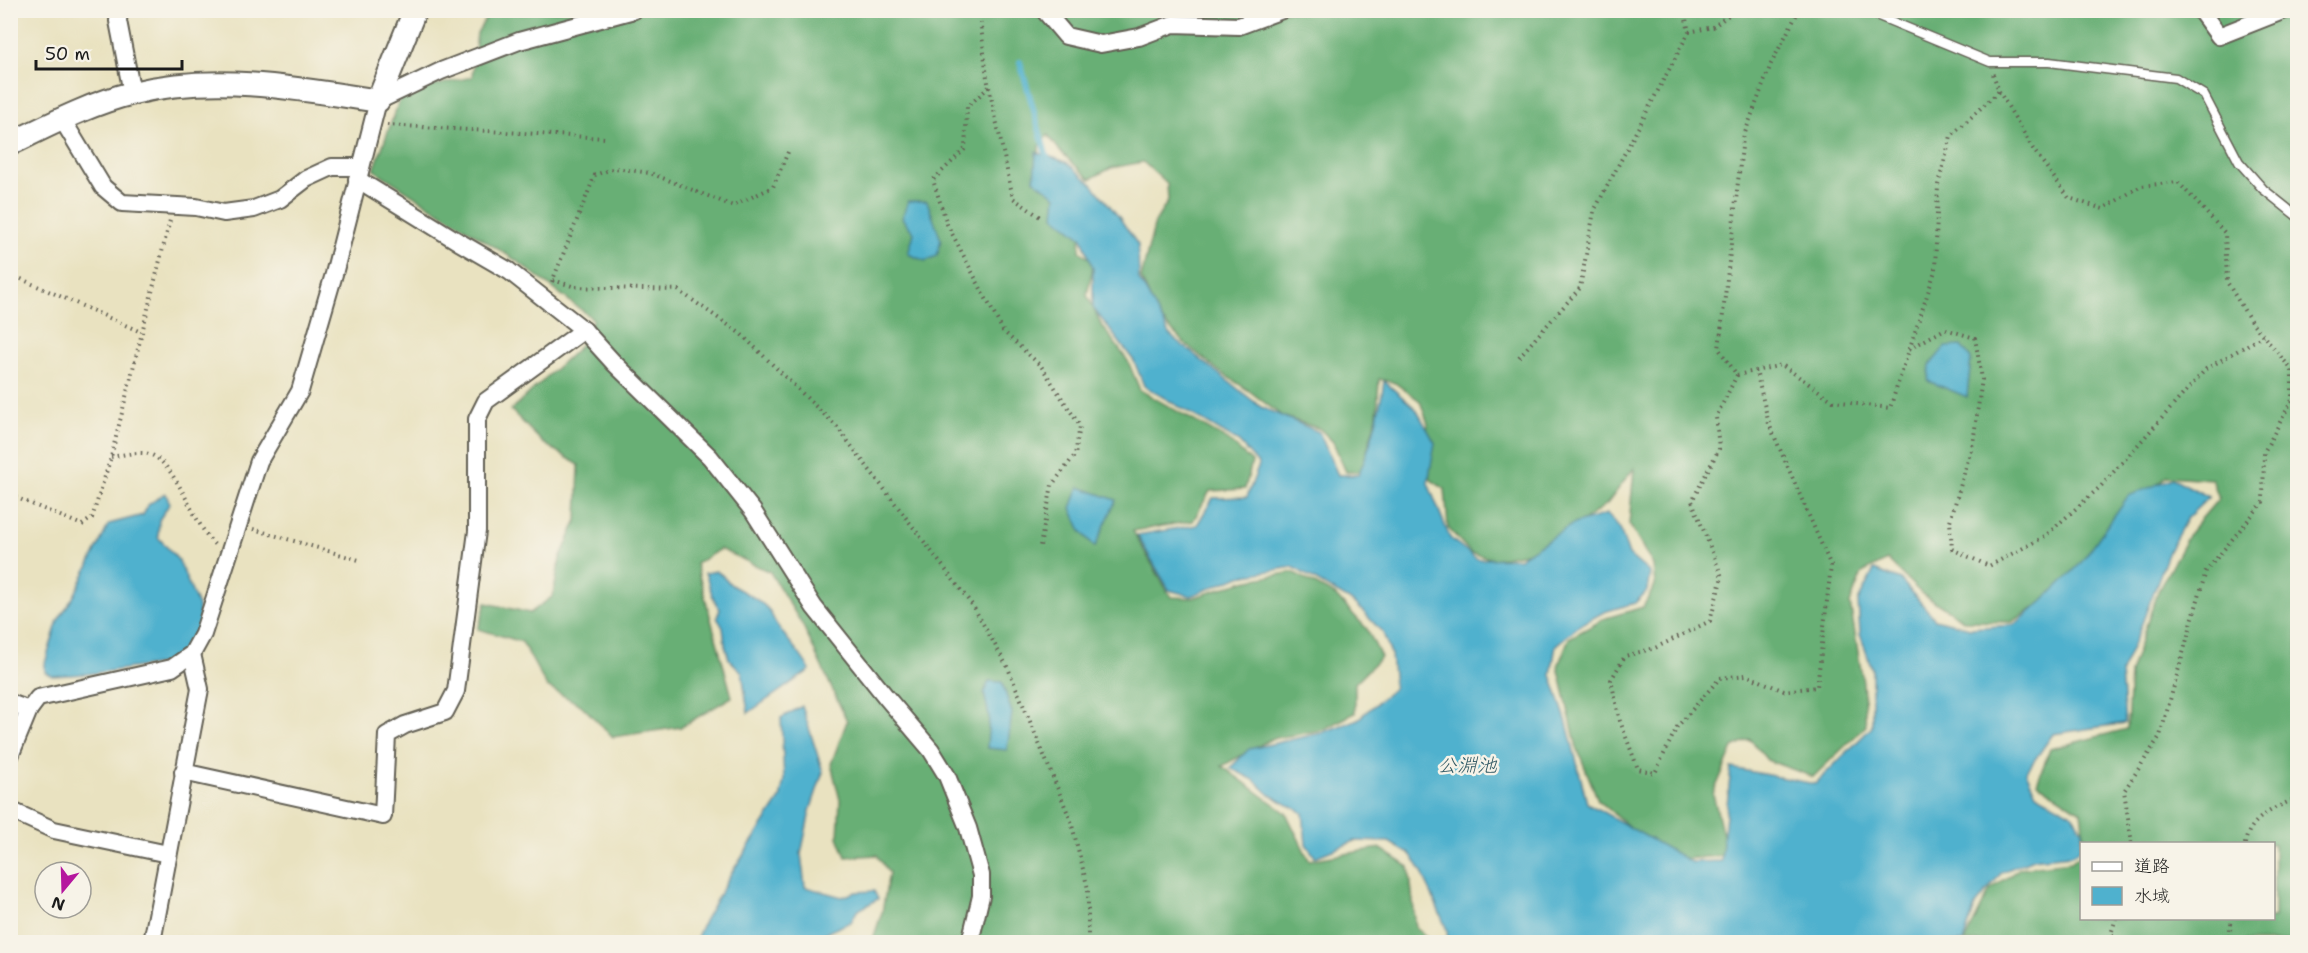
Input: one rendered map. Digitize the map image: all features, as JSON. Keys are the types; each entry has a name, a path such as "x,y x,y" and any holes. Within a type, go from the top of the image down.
{"street":[{"path":"119,10 118,21 132,93"},
{"path":"10,756 29,710 38,698 172,668 192,654 203,634 259,461 300,391 334,274 378,101 415,10"},
{"path":"10,144 62,119 132,93 194,84 250,83 378,101 441,71 519,42 634,10"},
{"path":"1044,10 1066,36 1101,44 1139,37 1173,24 1239,26 1282,10"},
{"path":"2200,10 2219,36 2286,10 2298,13"},
{"path":"62,119 103,188 122,203 196,207 224,213 254,209 280,199 306,179 332,167 358,173 459,242 509,271 584,330 613,362 710,457 753,511 814,607 932,750 947,776 968,828 981,875 981,896 970,942"},
{"path":"183,772 383,816 387,735 405,725 446,712 456,691 477,531 477,419 486,401 584,330"},
{"path":"152,942 200,689 192,654"},
{"path":"10,704 29,710"},
{"path":"10,810 54,830 168,854"}],"lane":[{"path":"1864,10 1990,62 2049,62 2176,78 2204,95 2239,162 2263,189 2298,217"}],"path":[{"path":"979,10 989,87 1013,198 1040,217"},
{"path":"1519,357 1580,288 1594,211 1689,32 1684,10"},
{"path":"1689,32 1713,27 1735,10"},
{"path":"1737,375 1719,349 1743,138 1771,64 1799,10"},
{"path":"1990,62 1999,91 2033,148 2069,198 2103,209 2140,186 2178,182 2225,233 2227,282 2250,320 2292,370 2292,400 2264,452 2263,502 2205,571 2160,736 2124,791 2132,842"},
{"path":"989,87 968,107 965,149 933,180 947,224 1002,331 1041,366 1080,426 1075,455 1052,485 1040,546"},
{"path":"1737,375 1782,365 1833,400 1890,408 1935,271 1938,185 1951,136 1999,91"},
{"path":"372,124 605,138"},
{"path":"545,299 595,175 615,168 650,173 733,206 773,188 788,152"},
{"path":"10,495 82,525 92,518 111,457 174,205"},
{"path":"10,274 141,332"},
{"path":"553,280 575,287 678,290 741,334 837,427 974,606 1008,668 1071,822 1088,889 1088,942"},
{"path":"1909,349 1945,328 1975,338 1982,379 1973,442 1950,521 1952,549 1989,566 2044,537 2102,486 2206,369 2264,336"},
{"path":"1737,375 1716,417 1719,449 1692,501 1722,577 1710,621 1655,648 1625,656 1611,680 1620,721 1638,769 1655,772 1677,727 1720,678 1746,675 1784,691 1817,687 1832,566 1769,424 1756,371"},
{"path":"111,457 149,454 166,465 210,540 228,557"},
{"path":"238,525 359,560"},
{"path":"2245,842 2247,832 2264,814 2298,797"},
{"path":"2115,920 2111,934 2118,942"},
{"path":"2228,942 2232,920"}],"green space":[{"path":"490,11 2297,11 2297,942 1964,942 1990,890 2020,868 2071,862 2080,855 2080,920 2275,920 2275,842 2085,842 2081,812 2037,783 2050,749 2127,729 2130,673 2158,591 2190,532 2219,498 2212,479 2167,476 2128,510 2080,579 2012,622 1965,621 1922,594 1887,560 1862,573 1850,603 1863,682 1866,726 1813,777 1767,760 1750,739 1733,748 1713,794 1728,855 1685,859 1641,837 1598,800 1577,748 1558,666 1569,638 1606,618 1643,607 1655,585 1653,565 1629,524 1634,468 1607,504 1570,530 1531,552 1494,559 1471,553 1448,528 1445,489 1431,480 1423,454 1428,424 1420,401 1395,383 1379,379 1377,416 1361,472 1346,472 1333,442 1320,429 1282,416 1220,372 1182,341 1158,316 1141,278 1155,222 1168,201 1167,184 1143,162 1111,168 1090,179 1060,151 1048,135 1039,146 1040,169 1081,226 1080,251 1094,262 1087,295 1101,324 1128,361 1140,390 1228,440 1252,462 1245,489 1210,491 1193,521 1133,531 1171,597 1193,598 1244,581 1293,572 1335,595 1367,629 1381,657 1355,683 1355,713 1322,730 1271,739 1222,766 1286,813 1309,860 1380,848 1409,867 1416,928 1432,942 872,942 882,912 889,873 877,855 846,857 838,837 840,800 831,764 847,721 802,624 770,572 720,549 696,564 732,697 681,727 613,737 581,705 547,687 522,642 478,629 486,603 530,613 553,596 560,558 577,520 579,465 543,443 511,410 579,347 593,319 517,261 374,170 402,93 472,77 477,33"}],"water":[{"name":"公淵池","path":"1036,152 1066,162 1092,184 1138,245 1139,279 1171,336 1261,407 1319,432 1338,475 1358,475 1374,429 1384,381 1416,409 1435,443 1428,483 1450,538 1477,559 1519,558 1573,524 1607,514 1620,529 1629,555 1650,573 1647,591 1635,603 1604,612 1580,625 1556,645 1551,675 1567,723 1587,803 1691,862 1721,861 1731,768 1815,784 1872,727 1872,669 1860,634 1858,601 1874,570 1901,580 1935,619 1970,628 2014,625 2043,601 2080,564 2128,496 2173,478 2209,497 2187,518 2169,551 2121,672 2125,723 2053,734 2026,772 2036,794 2071,813 2083,830 2079,851 2071,855 2033,859 2002,872 1975,906 1963,942 1448,942 1447,930 1421,870 1411,855 1389,842 1355,841 1315,857 1306,844 1303,813 1270,795 1254,780 1230,768 1249,749 1321,733 1358,719 1394,688 1391,654 1383,633 1356,604 1293,567 1240,576 1191,596 1169,590 1137,535 1197,525 1213,498 1247,497 1259,465 1239,442 1144,386 1134,361 1093,308 1093,268 1082,238 1054,216 1056,196 1034,180"},
{"path":"908,201 927,201 941,240 937,256 925,261 908,254 914,233 902,218"},
{"path":"1961,346 1971,359 1967,397 1928,381 1930,365 1945,347"},
{"path":"1079,487 1116,500 1095,547 1081,531 1071,508"},
{"path":"165,493 170,503 159,520 158,537 179,561 198,606 200,625 192,645 163,664 87,674 52,676 45,672 45,663 58,620 74,596 109,524 143,515 148,505"},
{"path":"716,571 771,612 776,623 810,670 748,713 742,672 729,659 723,628 717,617 720,609 705,573"},
{"path":"989,681 1002,682 1012,713 1007,750 987,748 989,716 984,693"},
{"path":"802,706 823,772 810,811 801,854 805,887 842,897 856,892 874,891 878,899 857,911 851,922 805,942 695,942 704,921 734,869 780,799 784,780 781,718"}],"waterway":[{"path":"1020,62 1048,161"}]}
